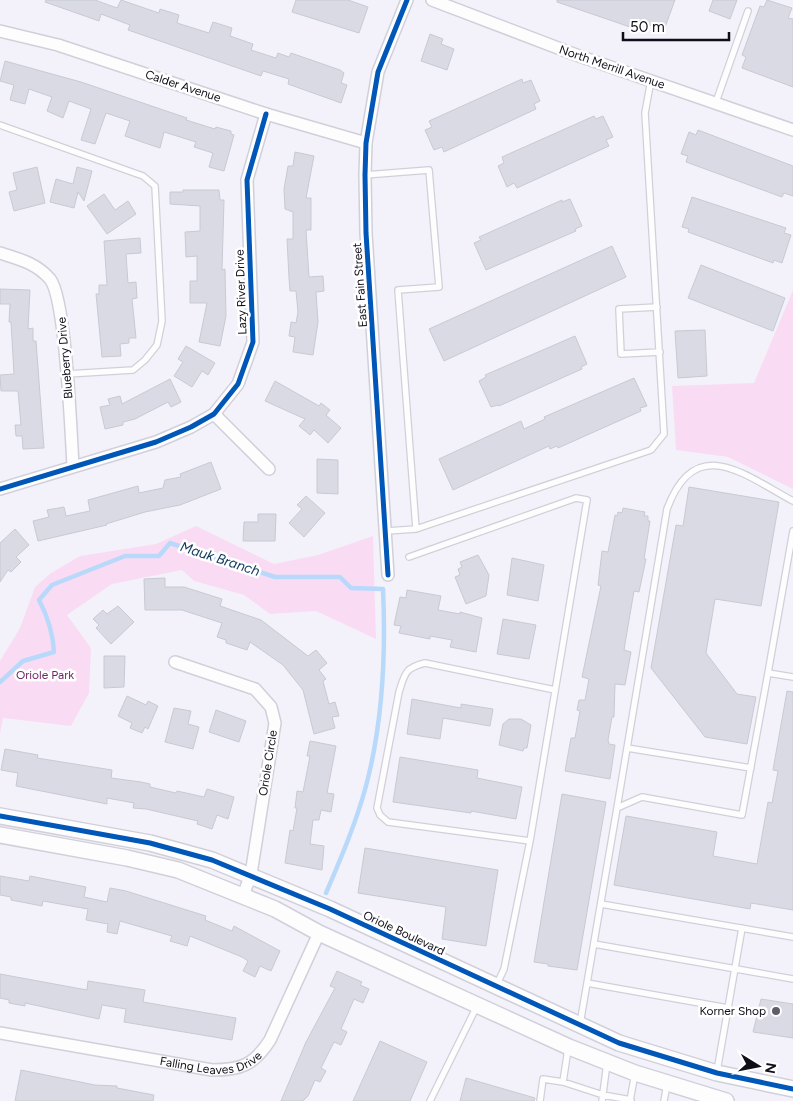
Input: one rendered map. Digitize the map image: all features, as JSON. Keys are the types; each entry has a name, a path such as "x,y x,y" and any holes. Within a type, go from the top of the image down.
{"street":[{"name":"East Fain Street","path":"388,575 387,531 366,233 366,143 378,72 407,0"},
{"name":"North Merrill Avenue","path":"432,0 579,56 793,130"},
{"name":"Calder Avenue","path":"0,31 58,45 266,114 366,143"},
{"name":"Lazy River Drive","path":"0,489 156,442 192,427 214,414 238,384 253,342 247,180 266,114"},
{"name":"Blueberry Drive","path":"0,253 31,262 51,280 62,313 73,466"},
{"path":"214,414 269,469"},
{"name":"Oriole Circle","path":"175,662 255,689 272,707 275,723 251,874 243,896"},
{"name":"Oriole Boulevard","path":"0,816 150,843 204,857 251,874 330,909 637,1050 717,1073 792,1086"},
{"path":"0,835 127,858 178,870 275,909 319,933 569,1047 667,1084 719,1099 717,1073"},
{"name":"Falling Leaves Drive","path":"0,1033 212,1070 232,1070 260,1056 330,909"},
{"path":"476,1006 497,986"},
{"path":"569,1047 579,1025"}],"lane":[{"path":"716,102 748,11"},
{"path":"387,531 416,529 651,450 664,434 645,113 651,80"},
{"path":"0,125 143,176 155,186 162,321 157,345 145,360 133,370 66,374"},
{"path":"365,175 429,170 439,287 398,290 416,529"},
{"path":"657,307 619,309 621,354 660,352"},
{"path":"579,1025 668,509 675,489 691,471 707,464 731,468 793,500"},
{"path":"409,557 576,498 587,500 530,841 504,969 497,986"},
{"path":"617,808 642,797 742,815 793,531"},
{"path":"530,841 388,822 380,815 377,808 399,692 404,674 411,667 425,663 555,690"},
{"path":"768,672 793,677"},
{"path":"627,748 751,768"},
{"path":"601,904 793,937"},
{"path":"717,1073 742,928"},
{"path":"594,944 793,979"},
{"path":"587,983 728,1008"},
{"path":"430,1101 476,1006"},
{"path":"563,1082 569,1047"},
{"path":"602,1098 607,1062"},
{"path":"540,1101 543,1079 563,1082 602,1098 630,1101 635,1073"},
{"path":"664,1101 667,1084"}],"green space":[{"path":"793,290 793,489 728,457 676,450 672,386 754,383"},
{"name":"Oriole Park","path":"196,526 274,564 318,555 373,536 376,639 316,611 270,614 244,595 194,581 182,570 112,584 67,615 91,648 89,693 71,726 3,718 0,734 0,661 20,628 35,587 51,573 80,556 156,544"}],"building":[{"path":"46,0 95,0 117,8 121,0 159,13 160,9 179,15 177,23 209,33 213,22 232,28 230,36 253,44 251,50 276,58 278,53 289,57 291,53 340,70 344,73 341,83 347,85 341,103 288,84 289,79 263,71 261,76 128,30 130,25 101,14 99,21 45,2"},
{"path":"296,0 348,0 368,7 359,33 292,12"},
{"path":"557,0 675,0 664,30 633,19 630,27 557,2"},
{"path":"713,0 737,0 730,19 709,11"},
{"path":"767,0 792,8 788,18 793,19 793,87 742,68 746,57 742,55 760,6 764,7"},
{"path":"430,34 443,39 441,44 454,49 447,70 421,61"},
{"path":"5,61 81,82 215,129 216,127 231,131 231,134 234,135 224,171 209,167 213,153 194,147 196,142 164,132 160,148 125,136 130,121 106,113 95,144 81,140 91,109 69,101 63,118 47,111 52,97 29,89 25,104 10,100 14,85 0,81"},
{"path":"522,79 523,83 531,80 540,101 534,104 536,109 444,152 442,147 434,150 425,130 432,127 429,121"},
{"path":"594,116 596,119 603,116 613,137 606,140 609,146 517,188 514,183 507,187 498,166 504,163 502,157"},
{"path":"698,130 793,166 793,196 784,193 782,197 686,162 688,156 681,154 689,132 696,135"},
{"path":"295,152 314,156 306,198 311,198 311,230 306,230 309,277 323,276 324,291 316,292 318,322 313,355 293,352 295,337 289,336 291,322 296,323 298,312 296,291 290,291 287,239 293,239 293,212 285,209 284,189 288,166 293,166"},
{"path":"37,167 45,203 14,211 9,192 17,190 13,173"},
{"path":"77,167 92,171 84,201 78,192 74,208 50,202 56,179 73,184"},
{"path":"183,190 219,190 220,200 224,200 222,270 225,269 226,316 220,346 199,342 207,303 190,303 190,281 197,281 197,256 186,257 185,232 200,231 200,206 170,204 170,192 183,192"},
{"path":"104,194 115,210 128,201 136,214 107,234 87,206"},
{"path":"692,197 786,228 784,233 791,235 782,263 774,260 773,263 688,232 689,229 682,227"},
{"path":"570,199 582,226 575,229 576,231 486,270 474,243 481,240 479,237 562,200 562,202"},
{"path":"140,238 141,253 126,254 128,283 136,282 137,298 132,299 136,338 129,338 129,343 120,344 121,356 102,357 96,294 99,294 99,285 107,285 104,241"},
{"path":"612,246 626,277 444,361 429,329"},
{"path":"701,265 785,298 773,331 688,298"},
{"path":"0,289 30,290 28,329 33,328 33,341 36,341 44,448 23,449 22,436 16,436 15,425 21,425 18,391 1,391 0,375 14,374 11,322 9,322 10,304 0,304"},
{"path":"705,330 707,376 678,378 675,331"},
{"path":"575,336 587,364 581,367 582,369 499,406 491,407 479,381 486,377 485,375"},
{"path":"186,346 215,363 208,375 202,371 192,387 174,376 183,362 178,359"},
{"path":"634,378 647,406 640,408 641,411 558,448 557,446 550,449 549,446 453,490 439,459 521,421 524,429 545,419 544,417"},
{"path":"170,379 181,402 171,407 168,402 135,419 123,422 123,425 105,429 100,407 110,405 108,399 120,396 122,404"},
{"path":"275,381 319,406 321,403 330,410 326,415 341,428 328,443 314,430 310,435 299,426 305,419 265,401"},
{"path":"317,459 338,460 338,494 317,493"},
{"path":"211,462 221,489 180,505 145,512 107,525 38,541 33,521 49,517 47,510 64,507 66,516 90,511 88,500 138,486 139,493 163,488 165,480 181,477 180,474"},
{"path":"689,487 779,502 761,606 715,599 706,653 737,694 756,697 747,744 705,737 651,668 676,525 683,526"},
{"path":"306,496 325,513 304,537 289,523 302,509 297,505"},
{"path":"623,508 645,512 644,516 648,516 648,521 650,521 644,559 646,559 639,592 634,591 624,650 631,652 625,685 615,684 614,717 612,717 608,740 609,744 615,745 610,779 565,771 571,738 575,738 580,711 577,710 579,700 585,700 589,679 582,677 601,586 598,585 602,551 608,552 615,515 617,516 618,512 622,513"},
{"path":"258,514 276,514 275,541 243,541 244,522 258,522"},
{"path":"15,529 29,545 16,557 21,562 11,572 8,570 0,582 0,543"},
{"path":"478,555 489,575 486,596 466,604 455,577 460,575 458,569 462,567 460,562"},
{"path":"512,558 544,565 538,601 507,595"},
{"path":"165,578 165,587 184,587 222,599 220,606 261,620 308,656 316,650 327,663 319,670 326,679 323,681 329,704 335,702 339,716 332,717 335,728 314,734 303,690 283,665 250,642 247,650 226,643 226,640 217,637 222,623 182,610 145,610 144,579"},
{"path":"407,590 441,596 438,610 460,614 460,612 482,618 476,652 450,647 452,640 430,636 430,639 399,633 401,626 394,625 400,597 406,598"},
{"path":"118,606 134,622 111,644 96,628 99,625 93,619 103,610 107,614"},
{"path":"503,619 536,625 529,659 497,654"},
{"path":"104,656 125,656 124,687 104,688"},
{"path":"787,691 793,692 793,910 751,903 750,909 614,885 626,816 717,832 713,856 757,864 768,802 772,803 778,771 773,770"},
{"path":"127,696 146,705 148,701 158,706 148,729 145,727 142,733 130,728 132,723 118,716"},
{"path":"412,699 461,708 461,704 493,709 490,726 443,718 440,739 407,734"},
{"path":"174,708 191,711 188,724 199,727 193,749 165,742"},
{"path":"216,710 246,721 239,742 209,732"},
{"path":"509,719 521,719 531,725 527,748 524,748 523,751 499,745 503,724"},
{"path":"310,741 336,746 327,793 334,794 331,812 321,810 319,820 313,820 310,844 324,846 322,870 285,863 290,830 293,831 297,808 295,808 297,791 303,792 310,756 307,756"},
{"path":"5,749 38,755 37,758 112,770 111,778 150,784 150,787 176,793 177,791 204,797 207,789 234,797 228,819 217,815 212,829 197,824 198,821 146,809 133,808 134,803 107,798 107,804 16,786 18,773 1,770"},
{"path":"400,757 478,770 477,778 522,787 516,819 471,811 471,813 393,802"},
{"path":"562,794 606,802 577,970 534,962"},
{"path":"365,848 498,870 486,946 442,939 446,907 358,893"},
{"path":"0,876 29,881 30,876 86,887 84,897 107,902 110,888 126,891 206,916 205,920 232,931 234,926 280,951 271,971 260,966 255,977 243,971 248,961 242,957 190,936 187,946 170,941 172,936 120,921 117,934 107,932 108,924 86,920 88,909 43,901 42,906 11,900 11,897 0,895"},
{"path":"337,971 362,982 360,985 369,989 363,1003 354,999 341,1029 347,1032 341,1045 334,1042 321,1068 326,1071 320,1082 315,1080 308,1096 303,1101 281,1101 306,1042 335,988 330,986"},
{"path":"0,974 87,990 88,981 145,990 143,1002 236,1018 232,1040 124,1022 126,1009 102,1005 99,1019 25,1003 25,1006 9,1003 9,1000 0,998"},
{"name":"Korner Shop","path":"761,999 793,1004 793,1038 753,1032"},
{"path":"380,1041 427,1062 410,1101 353,1101"},
{"path":"21,1070 95,1085 117,1086 117,1088 154,1095 153,1101 15,1101"},
{"path":"466,1078 535,1098 534,1101 460,1101"}],"waterway":[{"name":"Mauk Branch","path":"0,682 23,661 54,652 49,625 39,600 52,585 125,556 159,556 170,543 275,577 340,577 351,588 383,589 384,639 382,688 372,762 358,813 326,893"}],"cycle path":[{"path":"388,575 366,233 366,143 378,72 407,0"},
{"path":"0,489 156,442 191,427 214,414 238,384 253,342 247,180 266,114"},
{"path":"0,816 150,843 212,860 330,909 619,1043 717,1073 793,1089"}],"place":[{"name":"Korner Shop","path":"776,1011"}]}
